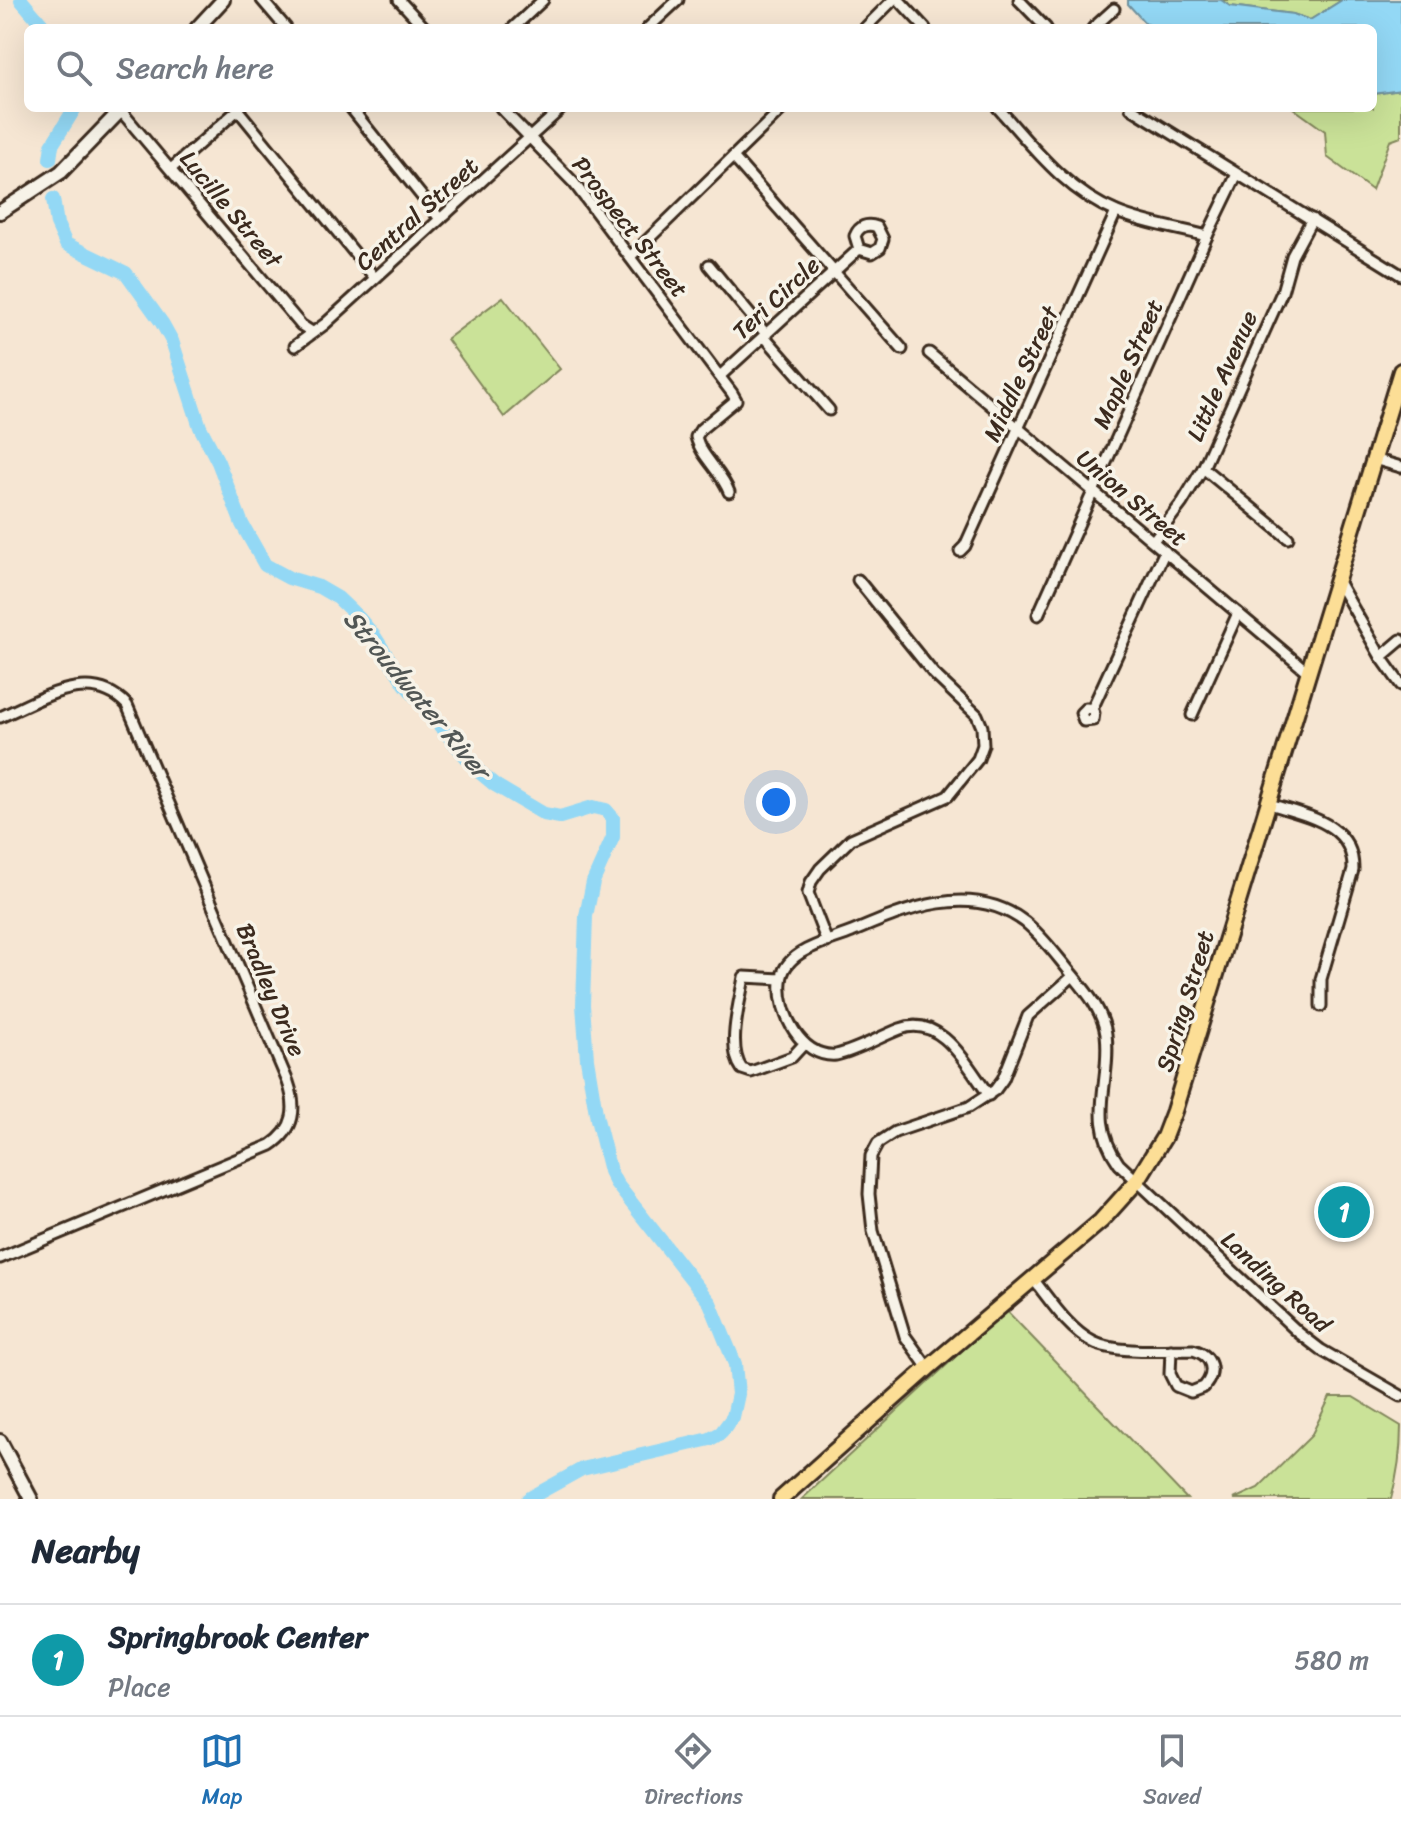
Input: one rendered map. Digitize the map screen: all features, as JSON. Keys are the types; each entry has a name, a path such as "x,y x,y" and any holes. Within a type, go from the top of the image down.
{"main road":[{"path":"201,24 223,0"},
{"path":"0,212 61,172 119,112"},
{"name":"Spring Street","path":"781,1499 928,1368 1101,1221 1137,1181 1164,1137 1270,804 1401,371"},
{"path":"0,1441 31,1499"}],"street":[{"path":"262,0 283,24"},
{"path":"399,0 421,24"},
{"path":"517,24 543,0"},
{"path":"652,24 678,0"},
{"path":"869,24 896,0 921,24"},
{"path":"1019,0 1042,24"},
{"path":"1097,24 1114,9"},
{"name":"Lucille Street","path":"125,112 301,325 312,332"},
{"path":"172,168 236,112"},
{"path":"241,112 375,278"},
{"path":"354,112 440,219"},
{"name":"Prospect Street","path":"505,112 574,183 720,376"},
{"name":"Central Street","path":"295,346 312,332 318,331 558,112"},
{"path":"630,257 779,112"},
{"path":"1002,112 1067,182 1116,212 1207,236"},
{"path":"1137,112 1401,275"},
{"path":"733,157 902,349"},
{"name":"Maple Street","path":"1038,615 1237,174"},
{"name":"Middle Street","path":"960,551 965,546 1116,212"},
{"name":"Little Avenue","path":"1153,541 1182,503 1203,468 1282,292 1292,256 1312,219"},
{"name":"Teri Circle","path":"720,376 859,249"},
{"path":"709,265 829,410"},
{"name":"Union Street","path":"929,353 1309,673"},
{"path":"720,376 736,400 701,429 696,437 698,445 724,479 729,492"},
{"path":"1374,459 1401,467"},
{"path":"1203,468 1288,538"},
{"path":"1092,709 1165,551"},
{"path":"827,942 808,893 816,874 851,839 948,796 978,759 983,745 982,727 977,715 934,674 858,580"},
{"path":"1337,580 1381,657 1401,685"},
{"path":"1192,715 1238,613"},
{"path":"1381,657 1401,640"},
{"name":"Bradley Drive","path":"0,717 72,687 96,687 118,695 127,705 288,1082 294,1105 291,1124 271,1145 0,1258"},
{"path":"1270,804 1328,823 1344,839 1351,853 1353,870 1321,979 1321,1006"},
{"name":"Landing Road","path":"781,979 796,956 900,912 942,902 971,901 998,907 1023,921 1044,940 1099,1012 1106,1036 1101,1113 1103,1134 1113,1155 1299,1333 1321,1350 1401,1396"},
{"path":"928,1368 905,1336 873,1231 869,1164 874,1149 889,1135 969,1107 989,1095 1005,1075 1028,1016 1073,976"},
{"path":"804,1044 792,1057 751,1072 742,1069 735,1058 734,1044 744,977 781,979 783,1001 794,1030 815,1053 836,1055 903,1028 916,1025 929,1028 951,1044 989,1095"},
{"path":"1033,1279 1075,1329 1095,1343 1109,1348 1171,1350 1196,1351 1206,1356 1212,1372 1207,1385 1191,1392 1176,1386 1170,1374 1171,1350"}],"green space":[{"path":"1221,0 1342,0 1310,20 1293,14 1230,6"},
{"path":"1401,90 1401,137 1390,141 1372,190 1327,157 1325,131 1299,112 1377,112 1377,93"},
{"path":"503,297 560,369 504,417 447,339"},
{"path":"1006,1310 1187,1499 802,1499"},
{"path":"1330,1397 1353,1397 1401,1426 1399,1463 1391,1499 1234,1499 1258,1488 1311,1436"}],"water":[{"path":"1128,0 1221,0 1230,6 1293,14 1310,20 1342,0 1401,0 1401,90 1377,93 1377,24 1147,24 1128,4"}],"waterway":[{"name":"Stroudwater River","path":"21,0 42,24"},
{"name":"Stroudwater River","path":"50,159 52,145 73,112"},
{"name":"Stroudwater River","path":"53,199 57,224 66,244 126,273 162,323 172,341 200,427 218,462 242,524 265,565 289,578 319,587 338,598 359,618 405,684 477,770 495,785 544,814 560,817 593,807 606,810 613,818 613,837 593,882 586,916 583,1005 587,1059 597,1119 616,1183 710,1303 735,1364 738,1394 733,1417 721,1433 710,1439 582,1469 528,1499"}],"place":[{"name":"Springbrook Center","path":"1344,1212"}]}
